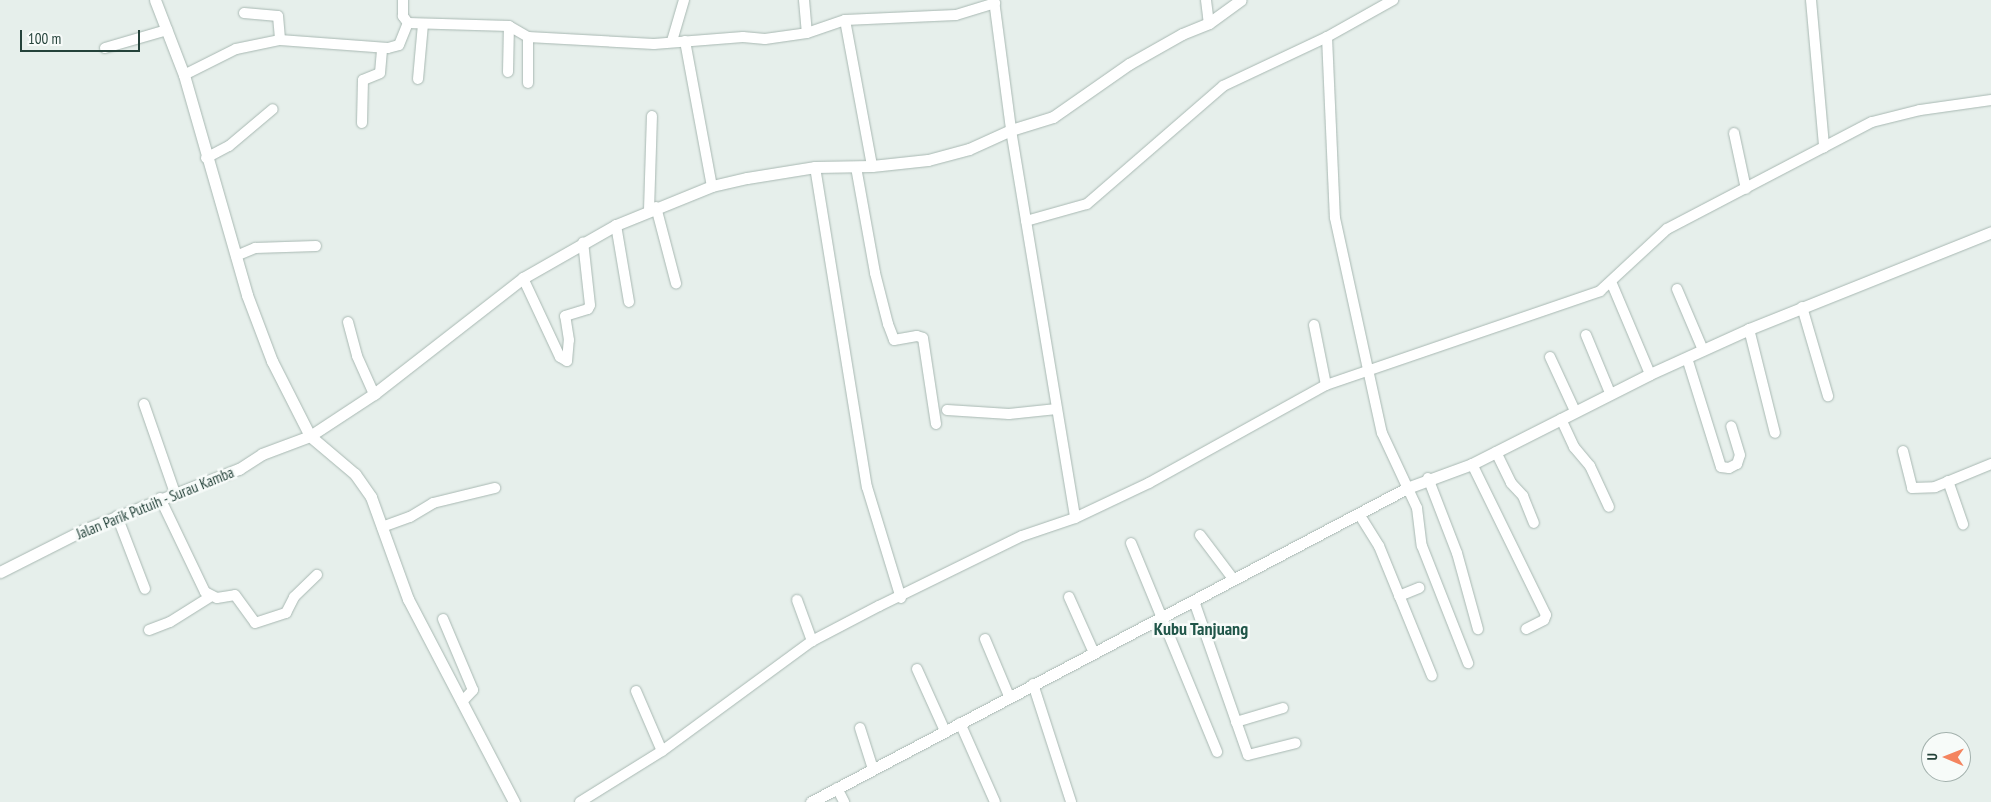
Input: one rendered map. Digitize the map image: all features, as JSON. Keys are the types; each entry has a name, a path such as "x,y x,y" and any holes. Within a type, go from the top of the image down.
{"street":[{"path":"155,0 184,75 206,158 258,328 310,436 364,485 382,527 408,598 514,802"},
{"path":"403,0 403,16 408,23"},
{"path":"672,41 684,0"},
{"path":"804,0 806,33"},
{"path":"1206,0 1209,23"},
{"name":"Jalan Parik Putuih - Surau Kamba","path":"0,572 117,516 239,469 262,454 310,436 374,394 524,278 583,242 616,225 712,186 815,167 856,167 928,160 970,149 1011,130 1053,117 1130,64 1182,34 1209,23 1241,0"},
{"path":"1026,221 1087,204 1223,86 1327,37 1393,0"},
{"path":"1811,0 1824,147"},
{"path":"408,23 509,26 528,37 654,44 672,41 765,39 806,33 845,20 938,18 994,1 1011,130 1075,518"},
{"path":"244,13 278,16 280,40"},
{"path":"845,20 872,166"},
{"path":"184,75 236,49 280,40 382,48 399,45 408,23"},
{"path":"418,79 423,24"},
{"path":"508,72 509,26"},
{"path":"105,48 166,30"},
{"path":"528,37 528,83"},
{"path":"1327,37 1335,218 1382,433 1417,508 1422,546 1468,663"},
{"path":"685,41 712,186"},
{"path":"362,123 363,80 380,73 382,48"},
{"path":"580,802 662,751 812,641 1022,536 1075,518 1149,483 1326,385 1600,291 1612,284 1625,266 1667,229 1824,147 1888,117 1991,100"},
{"path":"206,158 229,146 273,109"},
{"path":"652,116 653,209 676,283"},
{"path":"1734,133 1746,189"},
{"path":"815,167 867,487 901,598"},
{"path":"856,167 875,273 888,324 894,340 917,336 923,338 936,424"},
{"path":"616,225 629,302"},
{"path":"811,802 1407,488 1428,478 1472,464 1650,374 1749,329 1991,232"},
{"path":"524,278 560,357 567,361 569,336 566,316 588,309 590,305 583,242"},
{"path":"236,256 256,248 316,246"},
{"path":"1612,284 1650,374"},
{"path":"1677,289 1703,350"},
{"path":"1802,307 1828,396"},
{"path":"348,322 357,356 374,394"},
{"path":"1314,325 1326,385"},
{"path":"1749,329 1775,433"},
{"path":"1586,335 1610,394"},
{"path":"1550,356 1575,411"},
{"path":"1687,358 1721,467 1729,468 1737,464 1740,455 1731,426"},
{"path":"144,404 175,493"},
{"path":"947,410 1009,414 1057,409"},
{"path":"1561,418 1574,447 1590,466 1609,507"},
{"path":"1903,451 1912,488 1924,490 1991,464"},
{"path":"1496,452 1511,483 1523,496 1534,523"},
{"path":"1472,464 1546,615 1544,620 1526,630"},
{"path":"1428,478 1457,553 1478,628"},
{"path":"1948,481 1962,524"},
{"path":"382,527 410,517 433,503 495,488"},
{"path":"160,498 210,597"},
{"path":"1358,514 1378,546 1432,676"},
{"path":"117,516 145,589"},
{"path":"1200,535 1234,580"},
{"path":"1131,542 1217,752"},
{"path":"149,630 170,622 210,597 235,596 255,623 286,613 294,597 317,575"},
{"path":"1399,596 1419,588"},
{"path":"1069,597 1094,653"},
{"path":"797,600 812,641"},
{"path":"1194,601 1248,755 1296,743"},
{"path":"443,619 473,690 462,702"},
{"path":"985,639 1009,696"},
{"path":"917,669 945,731"},
{"path":"1033,684 1072,802"},
{"path":"636,691 662,751"},
{"path":"1236,722 1283,708"},
{"path":"960,723 995,802"},
{"path":"860,728 873,769"},
{"path":"837,788 844,802"}],"district":[{"name":"Kubu Tanjuang","path":"1201,629"}]}
